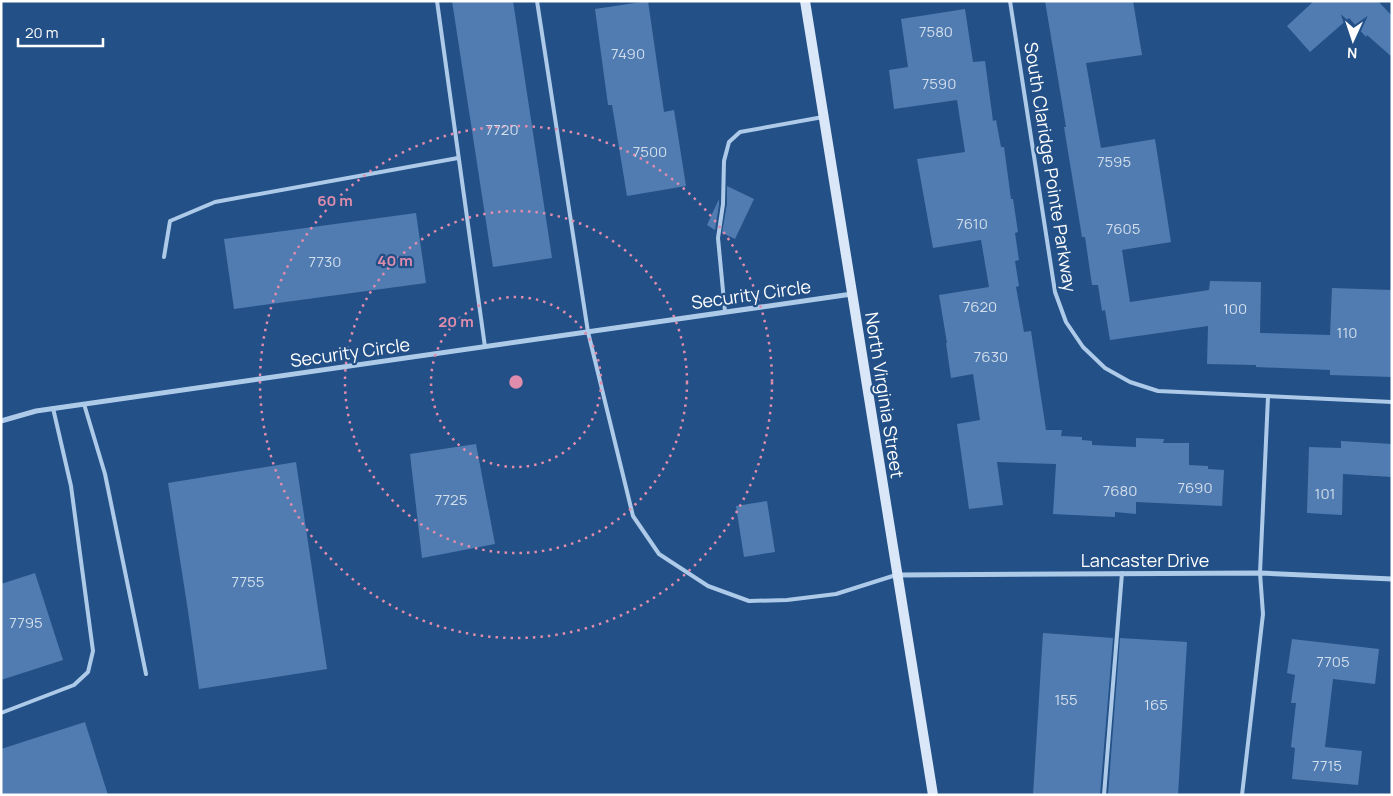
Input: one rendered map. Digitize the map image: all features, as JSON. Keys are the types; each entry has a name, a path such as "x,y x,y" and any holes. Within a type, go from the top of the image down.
{"main road":[{"name":"North Virginia Street","path":"805,1 933,795"}],"street":[{"name":"Security Circle","path":"1,421 53,408 853,294"},
{"name":"Lancaster Drive","path":"897,575 1260,573 1392,579"}],"lane":[{"path":"437,1 484,347"},
{"path":"537,1 588,332 633,516 659,554 708,586 748,601 787,600 836,594 897,575"},
{"name":"South Claridge Pointe Parkway","path":"1010,1 1055,292 1066,322 1083,347 1105,368 1130,382 1158,391 1392,402"},
{"path":"725,312 718,238 723,204 724,161 729,142 740,132 824,117"},
{"path":"164,257 170,221 215,202 458,158"},
{"path":"1242,795 1263,614 1260,573 1268,397"},
{"path":"84,404 105,474 146,674"},
{"path":"1,713 74,686 88,672 93,651 71,486 53,408"},
{"path":"1104,795 1122,574"}],"building":[{"path":"452,1 513,1 552,258 493,267"},
{"path":"648,1 664,112 674,110 686,186 627,196 612,105 608,105 595,9"},
{"path":"1045,1 1133,1 1142,55 1086,63 1101,148 1155,139 1171,242 1122,250 1130,302 1209,290 1210,281 1261,282 1260,333 1330,335 1332,288 1392,290 1392,377 1330,375 1330,370 1207,364 1208,326 1110,340 1105,310 1102,311 1098,285 1092,285 1085,237 1082,237"},
{"path":"1314,1 1378,1 1392,16 1392,57 1367,35 1366,37 1349,18 1310,52 1287,26"},
{"path":"965,9 973,62 985,61 993,121 996,120 1001,147 1004,147 1011,199 1013,199 1018,232 1015,233 1019,260 1015,261 1019,286 1016,287 1024,332 1031,331 1046,430 1062,430 1061,436 1082,437 1082,440 1092,441 1092,445 1136,447 1136,438 1164,439 1163,443 1189,443 1189,465 1208,466 1208,469 1224,470 1222,506 1136,502 1136,514 1115,512 1115,517 1053,514 1056,464 997,462 1003,505 969,509 957,424 980,420 973,374 951,378 939,295 989,287 981,240 933,248 917,159 965,152 957,100 894,109 889,70 908,67 901,19"},
{"path":"727,186 754,199 735,239 722,233 727,204"},
{"path":"719,199 719,204 715,230 707,225"},
{"path":"416,213 426,283 234,309 224,239"},
{"path":"1341,441 1392,444 1392,477 1343,474 1342,515 1307,513 1309,447 1341,448"},
{"path":"476,444 495,544 422,558 410,454"},
{"path":"296,462 327,669 199,689 168,483"},
{"path":"767,501 775,552 744,557 736,506"},
{"path":"35,573 63,660 1,680 1,584"},
{"path":"1043,633 1113,638 1100,795 1033,795"},
{"path":"1120,638 1187,642 1178,795 1108,795"},
{"path":"1292,639 1379,649 1375,684 1333,679 1325,747 1362,751 1358,785 1292,779 1295,748 1291,747 1296,703 1291,703 1295,675 1287,673"},
{"path":"85,722 108,795 1,795 1,749"}]}
